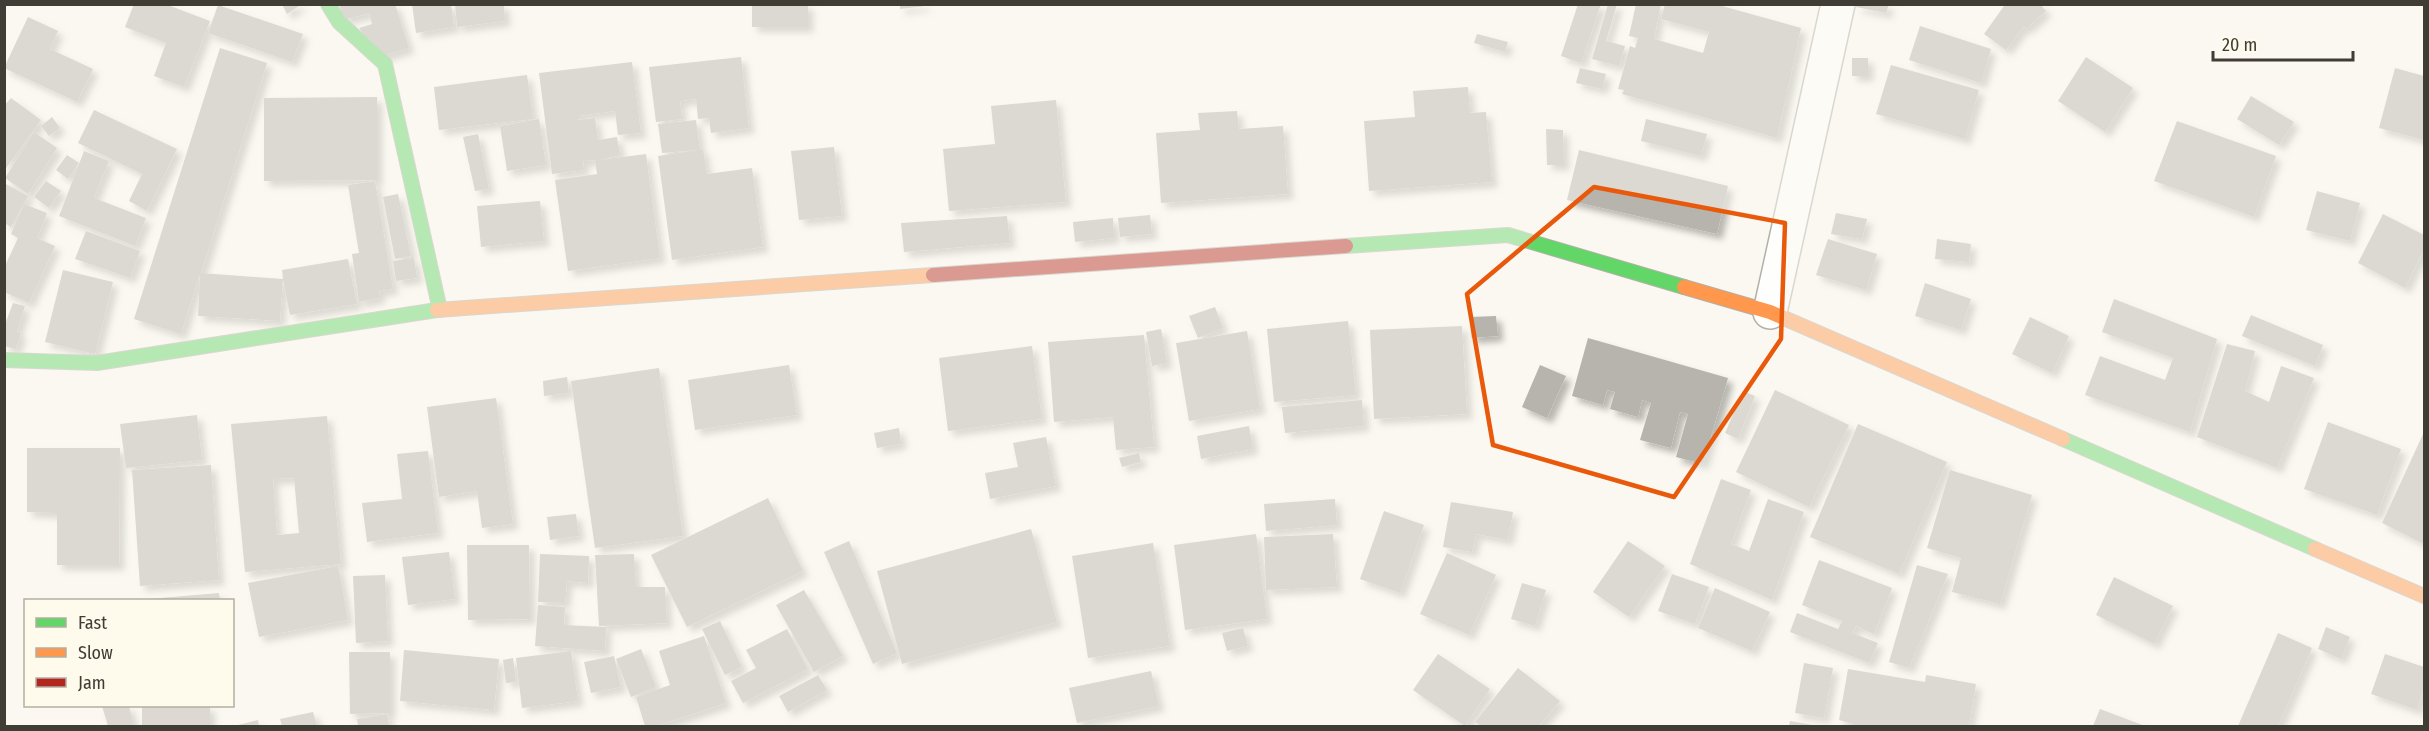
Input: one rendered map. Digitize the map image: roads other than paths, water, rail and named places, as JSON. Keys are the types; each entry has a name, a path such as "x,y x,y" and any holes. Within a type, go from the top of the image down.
{"street":[{"path":"328,4 339,22 385,64 440,310"},
{"path":"1770,312 1838,4"},
{"path":"4,360 98,363 440,310 1508,235 1770,312 2424,596"}]}
